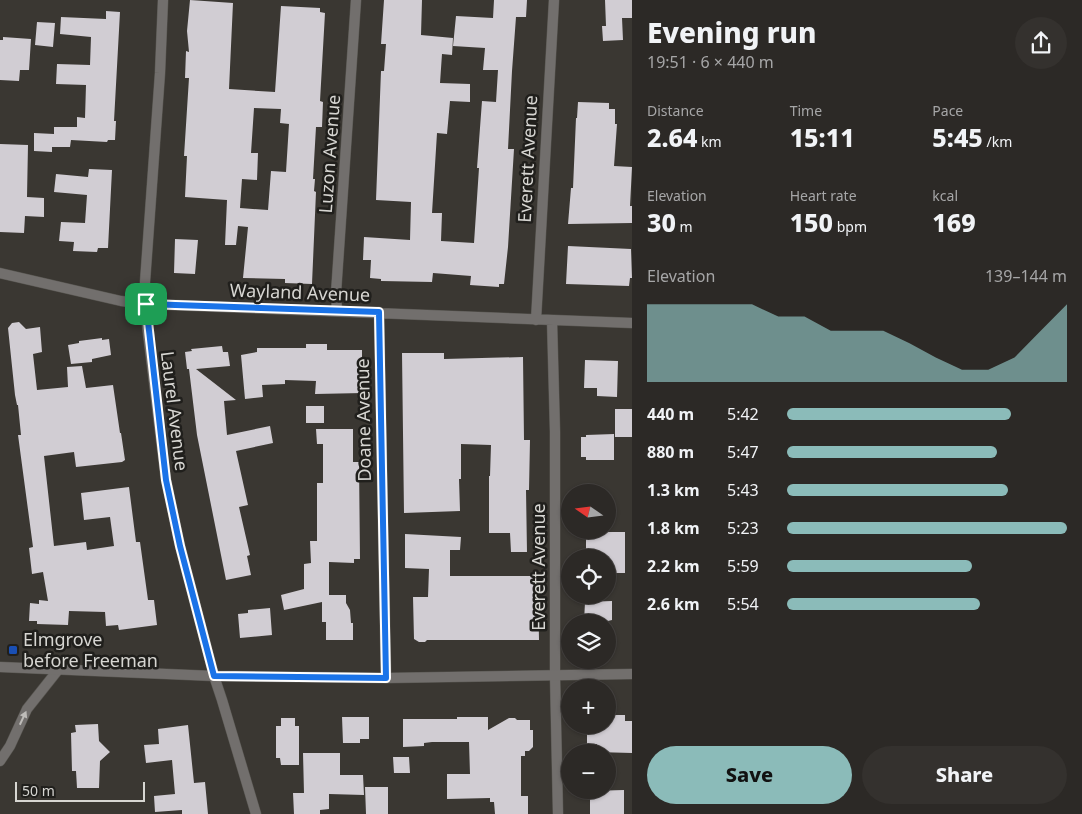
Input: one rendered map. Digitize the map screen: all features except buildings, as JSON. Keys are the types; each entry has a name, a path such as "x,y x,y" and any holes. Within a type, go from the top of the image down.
{"street":[{"name":"Laurel Avenue","path":"163,0 160,72 145,282 166,480 180,546 214,676 256,814"},
{"name":"Luzon Avenue","path":"336,311 356,0"},
{"name":"Everett Avenue","path":"536,320 554,0"},
{"name":"Wayland Avenue","path":"0,273 120,301 146,304 632,323"},
{"name":"Doane Avenue","path":"379,312 386,678"},
{"name":"Everett Avenue","path":"552,320 555,442 555,676 558,814"},
{"path":"0,667 214,676 386,678 632,674"},
{"path":"0,761 10,746 27,709 58,670"}],"place":[{"name":"Elmgrove before Freeman","path":"13,650"}],"route":[{"path":"146,304 379,312 386,678 214,676 180,546 166,480 146,304"}]}
